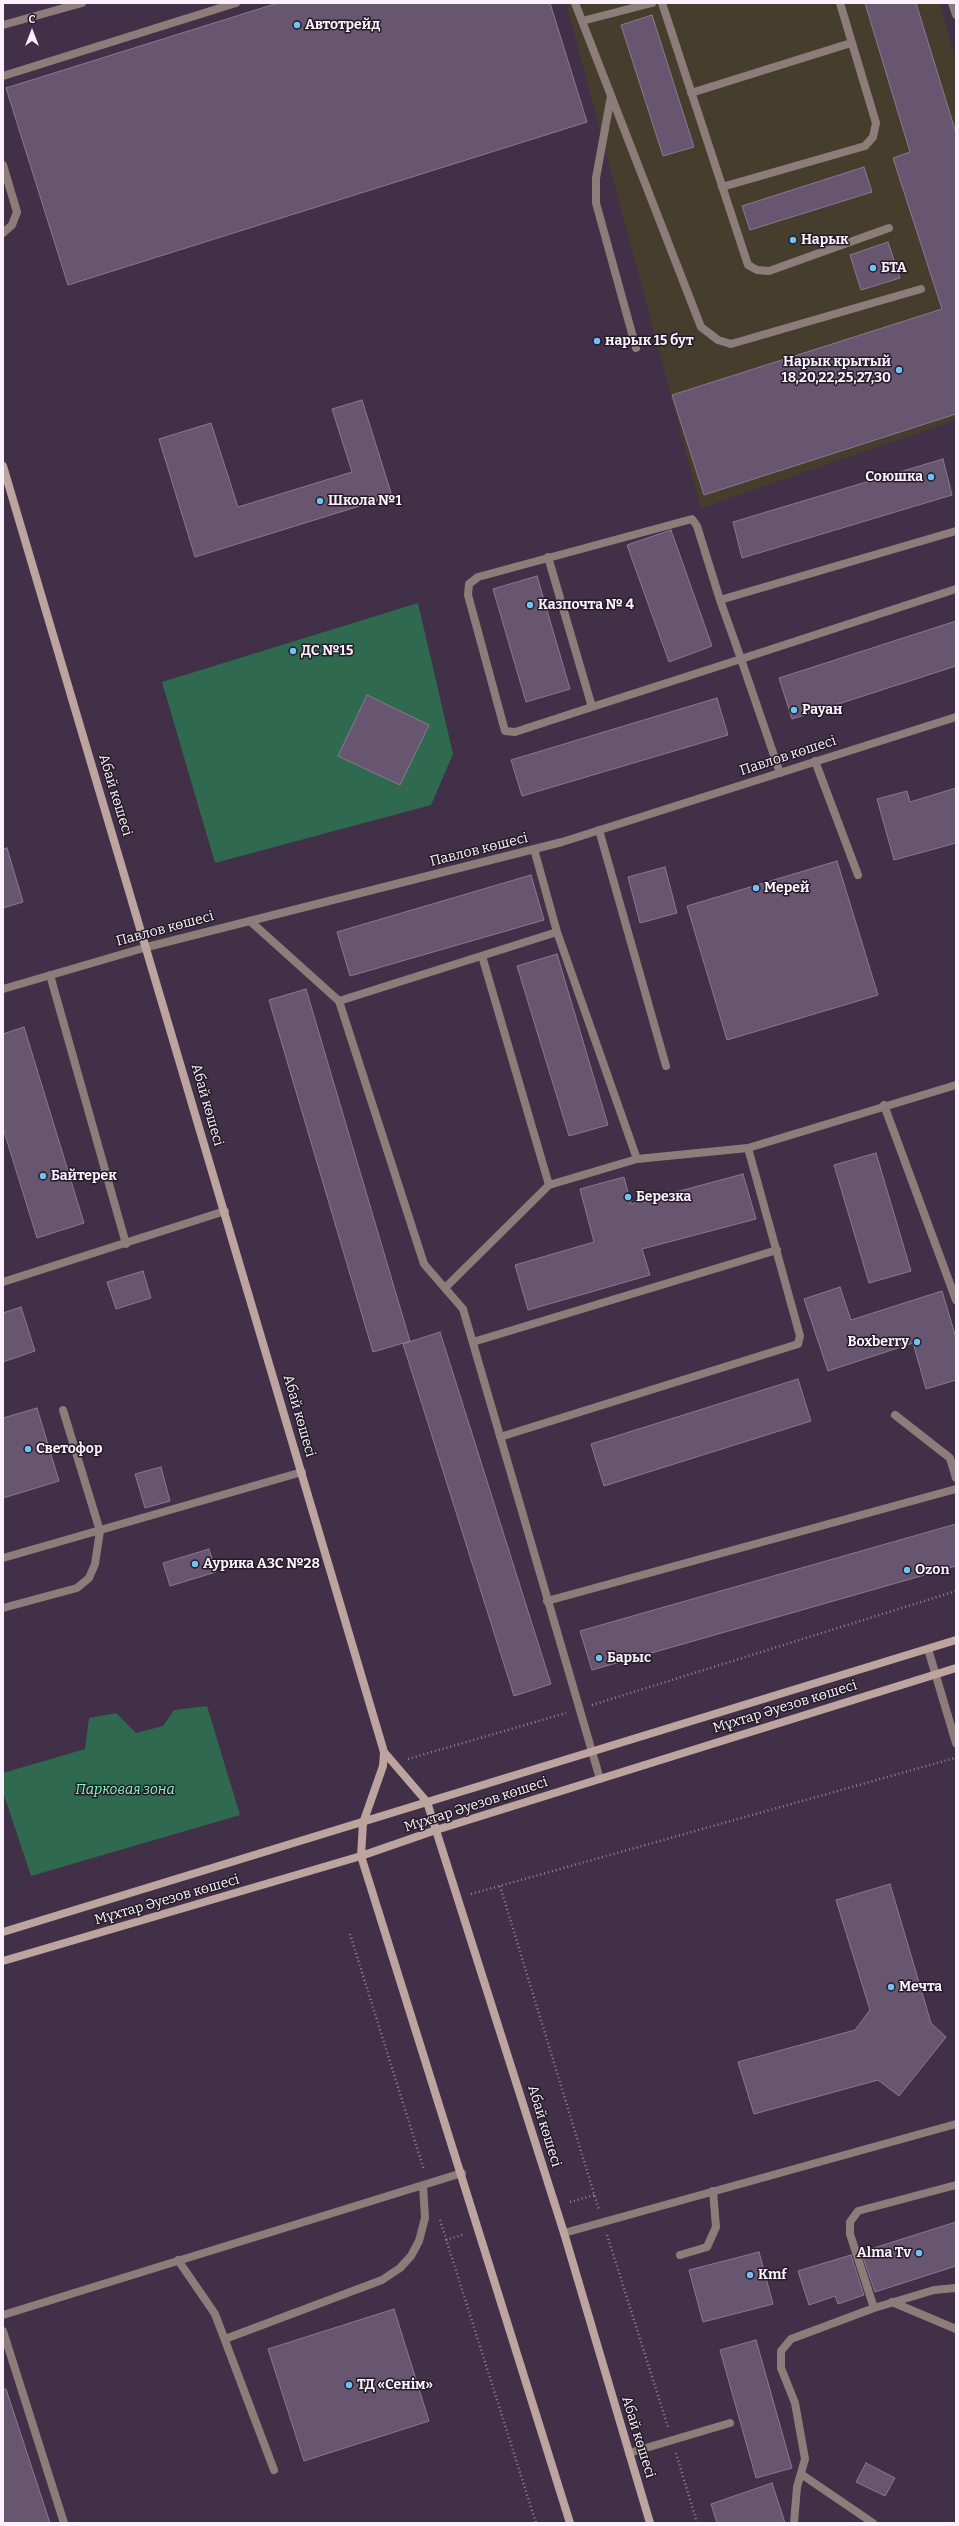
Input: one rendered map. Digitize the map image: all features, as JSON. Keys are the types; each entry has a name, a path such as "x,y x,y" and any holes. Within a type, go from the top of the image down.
{"main road":[{"name":"Абай көшесі","path":"3,466 147,946 384,1752 383,1766 363,1823 361,1856 462,2173 570,2523"},
{"name":"Мұхтар Әуезов көшесі","path":"3,1932 363,1823 956,1640"},
{"name":"Мұхтар Әуезов көшесі","path":"3,1961 361,1856 436,1830 956,1668"},
{"name":"Абай көшесі","path":"384,1752 427,1802 459,1898 564,2233 650,2523"}],"street":[{"path":"3,25 82,3"},
{"path":"3,76 236,3"},
{"path":"575,3 701,327 718,340 731,344 921,289"},
{"path":"582,21 652,3"},
{"path":"662,3 748,265 757,270 769,271 888,228"},
{"path":"722,187 866,146 873,136 876,123 840,3"},
{"path":"952,3 956,15"},
{"path":"692,93 851,43"},
{"path":"611,96 596,178 596,203 636,348"},
{"path":"3,166 16,212 12,225 3,233"},
{"path":"780,773 741,659 720,600 697,526 692,519 478,577 470,584 468,595 506,731 514,732 741,659 956,589"},
{"path":"720,600 956,531"},
{"path":"548,557 592,707"},
{"name":"Павлов көшесі","path":"3,989 147,946 534,849 599,830 956,717"},
{"path":"815,761 858,875"},
{"path":"599,830 666,1066"},
{"path":"534,849 557,932 637,1159"},
{"path":"250,921 339,1002 424,1264 463,1309 578,1710 600,1780"},
{"path":"339,1002 557,932"},
{"path":"482,956 549,1185"},
{"path":"50,975 126,1244"},
{"path":"445,1288 549,1185 637,1159 748,1148 884,1105 956,1085"},
{"path":"884,1105 956,1300"},
{"path":"500,1437 798,1344 800,1336 748,1148"},
{"path":"3,1282 126,1244 225,1211"},
{"path":"473,1342 777,1250"},
{"path":"3,1608 77,1588 89,1578 95,1564 100,1531 63,1410"},
{"path":"895,1415 953,1457 956,1478"},
{"path":"3,1558 302,1472"},
{"path":"547,1601 956,1489"},
{"path":"928,1649 956,1744"},
{"path":"564,2233 956,2124"},
{"path":"3,2314 462,2173"},
{"path":"225,2339 382,2280 400,2268 411,2256 419,2241 425,2218 425,2184"},
{"path":"874,2308 850,2234 850,2222 858,2211 956,2185"},
{"path":"680,2255 707,2247 716,2227 713,2191"},
{"path":"178,2260 216,2314 274,2470"},
{"path":"794,2523 797,2487 805,2459 795,2403 781,2368 781,2351 791,2339 874,2308 934,2290 956,2288"},
{"path":"892,2302 956,2328"},
{"path":"3,2331 64,2523"},
{"path":"629,2453 730,2422"},
{"path":"801,2474 873,2523"}],"path":[{"path":"395,1763 578,1710 956,1591"},
{"path":"459,1898 956,1757"},
{"path":"500,1886 602,2222 697,2523"},
{"path":"350,1934 425,2184"},
{"path":"555,2207 594,2195"},
{"path":"440,2218 536,2523"},
{"path":"446,2240 479,2229"}],"shaded area":[{"name":"Нарык","path":"566,3 940,3 956,61 956,420 701,508"}],"green space":[{"path":"418,603 453,754 431,805 215,863 162,682"},
{"name":"Парковая зона","path":"207,1706 240,1815 31,1876 3,1792 3,1773 85,1749 89,1718 116,1713 136,1733 163,1726 174,1710"}],"building":[{"path":"278,3 550,3 587,122 68,285 6,88"},
{"path":"865,3 916,3 956,133 956,414 704,495 672,395 942,309 893,158 910,152"},
{"path":"652,15 694,147 663,156 621,25"},
{"path":"864,167 872,192 750,230 742,206"},
{"path":"888,242 900,278 861,290 850,255"},
{"path":"362,400 392,496 195,557 159,439 211,423 238,507 352,472 332,409"},
{"path":"943,459 952,495 742,558 733,522"},
{"path":"671,530 712,646 669,662 627,545"},
{"path":"537,576 570,689 526,702 493,589"},
{"path":"956,621 956,666 792,719 779,678"},
{"path":"367,695 429,725 400,785 338,756"},
{"path":"717,698 728,735 522,796 511,760"},
{"path":"956,788 956,843 894,860 877,799 907,791 910,802"},
{"path":"7,848 23,902 3,908 3,849"},
{"path":"837,861 878,995 727,1040 687,906"},
{"path":"665,867 677,913 640,923 628,877"},
{"path":"531,875 544,920 350,976 337,932"},
{"path":"557,954 608,1125 569,1136 517,966"},
{"path":"306,989 410,1341 373,1352 269,1000"},
{"name":"Байтерек","path":"24,1027 84,1223 37,1238 3,1128 3,1034"},
{"path":"876,1153 911,1271 869,1283 834,1165"},
{"path":"743,1174 756,1219 642,1249 650,1275 528,1310 515,1265 594,1242 580,1189 624,1177 631,1204"},
{"path":"143,1271 151,1298 116,1309 107,1282"},
{"path":"840,1287 851,1320 942,1291 956,1338 956,1380 926,1389 913,1343 828,1371 804,1299"},
{"path":"21,1307 35,1351 3,1362 3,1313"},
{"path":"440,1332 551,1684 514,1696 403,1344"},
{"path":"798,1379 811,1421 604,1486 591,1444"},
{"path":"37,1408 59,1481 3,1498 3,1418"},
{"path":"161,1467 170,1501 145,1508 135,1474"},
{"path":"956,1524 956,1566 592,1670 580,1631"},
{"path":"209,1549 216,1572 170,1586 163,1563"},
{"path":"890,1884 931,2023 946,2037 899,2096 878,2080 754,2114 738,2062 855,2030 870,2010 836,1900"},
{"path":"956,2222 956,2266 875,2292 861,2252"},
{"path":"759,2252 773,2304 703,2322 689,2270"},
{"path":"851,2255 864,2295 838,2304 835,2296 809,2305 798,2271"},
{"name":"ТД «Сенім»","path":"394,2309 429,2421 304,2461 268,2349"},
{"path":"756,2340 792,2468 756,2478 720,2350"},
{"path":"3,2389 6,2389 50,2523 3,2523"},
{"path":"866,2463 895,2478 885,2496 856,2482"},
{"path":"772,2483 785,2523 717,2523 711,2504"}],"place":[{"name":"Автотрейд","path":"297,25"},
{"name":"Нарык","path":"793,240"},
{"name":"БТА","path":"873,268"},
{"name":"нарык 15 бут","path":"597,341"},
{"name":"Нарык крытый 18,20,22,25,27,30","path":"899,370"},
{"name":"Союшка","path":"931,477"},
{"name":"Школа №1","path":"320,501"},
{"name":"Казпочта № 4","path":"530,605"},
{"name":"ДС №15","path":"293,651"},
{"name":"Рауан","path":"794,710"},
{"name":"Мерей","path":"756,888"},
{"name":"Байтерек","path":"43,1176"},
{"name":"Березка","path":"628,1197"},
{"name":"Boxberry","path":"917,1342"},
{"name":"Светофор","path":"28,1449"},
{"name":"Аурика АЗС №28","path":"195,1564"},
{"name":"Ozon","path":"907,1570"},
{"name":"Барыс","path":"599,1658"},
{"name":"Мечта","path":"891,1987"},
{"name":"Alma Tv","path":"919,2253"},
{"name":"Kmf","path":"750,2275"},
{"name":"ТД «Сенім»","path":"349,2385"}]}
